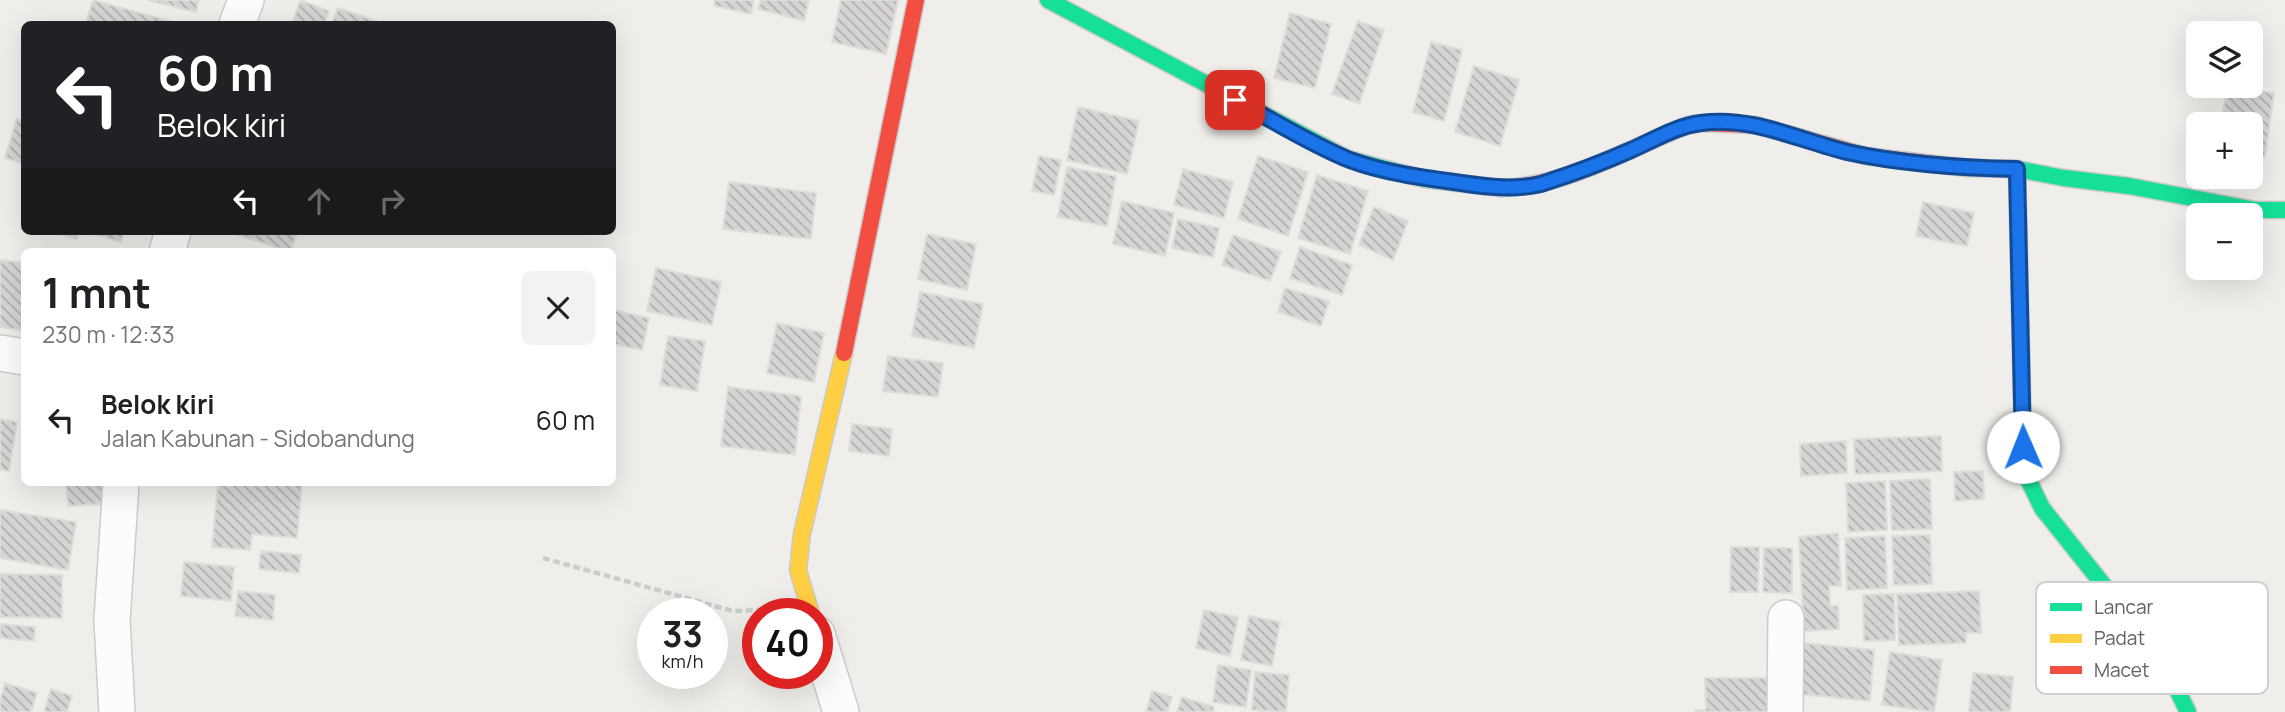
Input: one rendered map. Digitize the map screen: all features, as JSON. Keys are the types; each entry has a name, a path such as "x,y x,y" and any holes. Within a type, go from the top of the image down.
{"street":[{"path":"238,21 246,0"},
{"path":"806,598 798,570 802,534 840,375 916,0"},
{"path":"1048,0 1326,149 1361,164 1410,176 1497,187 1529,187 1600,163 1674,131 1703,122 1739,123 1771,128 1821,145 1875,157 1970,168 2017,169 2129,186 2256,210 2285,210"},
{"path":"2017,169 2023,447 2029,488 2039,507 2099,582"},
{"path":"0,353 21,356"},
{"path":"117,712 112,620 121,486"},
{"path":"1785,712 1786,618"},
{"path":"833,686 841,712"},
{"path":"2179,694 2188,712"}],"path":[{"path":"543,558 733,611 759,610 779,601 798,570"}],"building":[{"path":"93,0 170,21 87,21"},
{"path":"147,0 199,0 196,12"},
{"path":"300,0 329,11 325,21 293,21"},
{"path":"715,0 754,0 751,14 714,6"},
{"path":"761,0 809,0 804,21 758,9"},
{"path":"841,0 898,0 886,54 832,42"},
{"path":"338,8 376,21 333,21"},
{"path":"1290,13 1331,24 1315,88 1274,78"},
{"path":"1358,21 1384,30 1359,104 1332,94"},
{"path":"1431,42 1462,50 1444,121 1413,112"},
{"path":"1474,66 1519,80 1500,146 1455,132"},
{"path":"2263,91 2274,93 2265,157 2263,112 2223,112 2225,98 2263,98"},
{"path":"1078,107 1139,121 1127,174 1067,160"},
{"path":"17,119 21,120 21,163 5,158"},
{"path":"1039,156 1061,160 1054,195 1032,191"},
{"path":"1258,156 1308,172 1288,236 1238,219"},
{"path":"1067,167 1116,176 1107,226 1058,217"},
{"path":"1183,169 1233,182 1224,218 1174,205"},
{"path":"1317,175 1368,191 1350,254 1298,238"},
{"path":"729,182 816,193 811,239 723,229"},
{"path":"1122,201 1174,213 1165,256 1113,244"},
{"path":"1923,202 1974,213 1967,246 1916,236"},
{"path":"1374,207 1408,221 1393,260 1359,245"},
{"path":"1178,219 1219,228 1213,257 1172,248"},
{"path":"927,234 976,244 967,290 918,279"},
{"path":"97,235 123,235 121,242"},
{"path":"238,235 296,235 292,248 278,248"},
{"path":"1233,235 1281,252 1270,281 1222,265"},
{"path":"1300,247 1352,265 1342,295 1290,278"},
{"path":"0,260 21,263 21,330 0,327"},
{"path":"656,268 721,282 712,325 647,311"},
{"path":"1285,288 1329,301 1321,326 1278,312"},
{"path":"920,292 983,304 974,348 912,336"},
{"path":"616,311 649,318 642,350 616,345"},
{"path":"777,323 824,333 814,382 767,373"},
{"path":"668,336 705,341 697,391 660,385"},
{"path":"888,356 943,363 938,397 883,391"},
{"path":"728,387 801,396 795,455 721,446"},
{"path":"0,419 17,422 9,471 0,470"},
{"path":"852,424 892,429 889,456 849,451"},
{"path":"1941,436 1942,471 1855,474 1854,439"},
{"path":"1846,441 1847,473 1801,476 1800,444"},
{"path":"1983,471 1984,499 1955,501 1954,472"},
{"path":"1930,479 1932,529 1892,530 1890,481"},
{"path":"1885,481 1887,530 1848,532 1846,483"},
{"path":"66,486 102,486 103,504 68,506"},
{"path":"218,486 302,486 297,538 252,534 250,550 212,547"},
{"path":"0,510 76,522 68,570 0,558"},
{"path":"1838,533 1841,586 1829,586 1830,606 1838,606 1839,629 1804,631 1799,537"},
{"path":"1930,535 1932,584 1894,585 1892,536"},
{"path":"1885,536 1887,588 1847,590 1845,538"},
{"path":"1731,547 1759,547 1758,592 1730,592"},
{"path":"1764,548 1792,548 1792,593 1763,592"},
{"path":"261,551 301,555 299,573 259,569"},
{"path":"184,562 234,567 231,601 181,596"},
{"path":"0,574 62,575 62,618 0,617"},
{"path":"238,591 275,595 273,620 235,616"},
{"path":"1979,591 1981,633 1966,633 1966,643 1899,645 1897,594"},
{"path":"1894,594 1895,640 1864,641 1863,595"},
{"path":"1204,610 1238,617 1230,656 1196,648"},
{"path":"1249,616 1280,622 1272,666 1241,660"},
{"path":"0,624 35,627 34,641 0,638"},
{"path":"1793,642 1874,650 1870,701 1788,693"},
{"path":"1890,652 1942,660 1934,712 1882,705"},
{"path":"1218,665 1251,670 1246,707 1213,702"},
{"path":"1255,672 1289,675 1286,712 1252,710"},
{"path":"1973,673 2013,677 2010,712 1969,712"},
{"path":"1705,678 1776,678 1776,712 1695,712 1706,710"},
{"path":"5,683 37,693 31,712 0,712"},
{"path":"51,689 72,696 67,712 44,712"},
{"path":"1152,691 1172,697 1167,712 1146,712"},
{"path":"1182,697 1214,707 1213,712 1177,712"}],"traffic: fast":[{"path":"1048,0 1348,159 1424,179 1501,188"},
{"path":"1968,168 2017,169 2129,186 2256,210 2285,210"},
{"path":"2023,443 2029,481 2042,508 2101,582"},
{"path":"2179,694 2188,712"}],"traffic: slow":[{"path":"2017,169 2023,443"},
{"path":"806,598 798,570 802,534 844,353"}],"traffic: jam":[{"path":"844,353 916,0"},
{"path":"1501,188 1526,186 1574,174 1688,125 1703,123 1755,125 1866,156 1968,168"}],"route":[{"path":"1235,100 1326,149 1361,164 1410,176 1497,187 1529,187 1541,184 1613,158 1688,125 1703,122 1739,123 1771,128 1821,145 1866,156 1970,168 2017,169 2023,447"}]}
